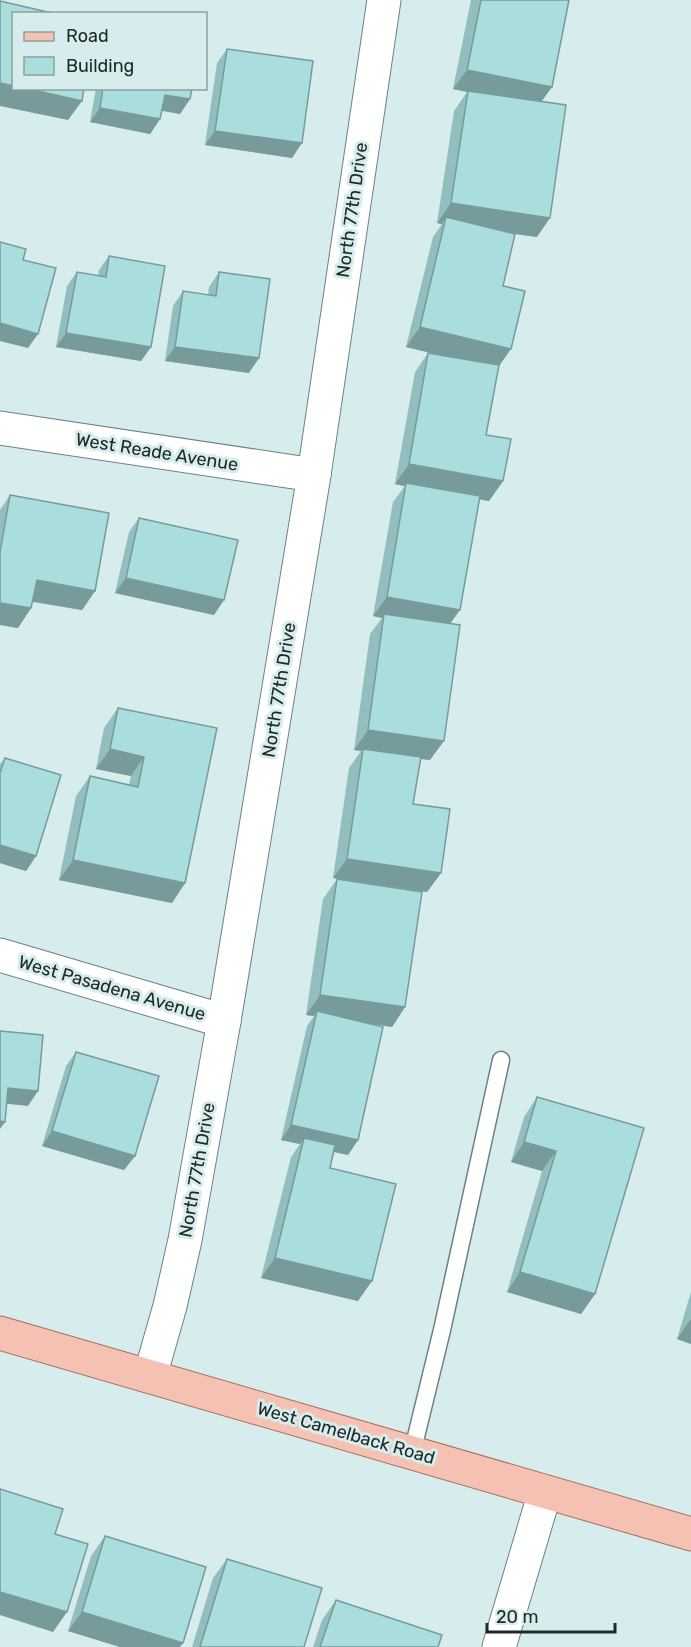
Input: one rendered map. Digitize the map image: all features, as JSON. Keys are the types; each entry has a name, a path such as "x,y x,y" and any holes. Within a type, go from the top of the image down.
{"main road":[{"name":"West Camelback Road","path":"0,1333 691,1534"}],"street":[{"name":"North 77th Drive","path":"150,1376 170,1306 185,1240 224,1021 314,475 383,0"},
{"name":"West Reade Avenue","path":"0,428 314,475"},
{"name":"West Pasadena Avenue","path":"0,955 224,1021"},
{"path":"499,1647 545,1492"}],"lane":[{"path":"412,1453 442,1330 501,1060"}],"building":[{"path":"481,0 569,0 552,87 467,70"},
{"path":"0,1 47,12 12,12 12,86 0,83"},
{"path":"227,49 313,61 302,143 215,131"},
{"path":"34,90 84,90 82,101"},
{"path":"103,90 192,90 190,99 165,95 160,119 100,108"},
{"path":"468,91 566,105 550,218 451,203"},
{"path":"446,217 515,234 503,286 525,291 511,349 420,327"},
{"path":"0,242 26,249 23,260 56,268 38,334 0,323"},
{"path":"109,256 165,266 151,347 66,333 77,272 106,277"},
{"path":"219,272 270,279 259,358 175,347 183,291 216,296"},
{"path":"428,353 499,365 486,435 511,439 503,481 409,464"},
{"path":"406,483 480,496 460,610 387,597"},
{"path":"10,495 109,513 95,591 37,580 31,608 0,603 0,552"},
{"path":"139,518 238,540 224,600 126,578"},
{"path":"384,614 460,625 444,741 368,730"},
{"path":"118,708 217,728 185,883 73,860 90,776 138,787 144,757 110,749"},
{"path":"363,749 421,757 413,804 450,809 441,873 347,859"},
{"path":"5,758 61,775 36,856 0,845 0,773"},
{"path":"337,879 422,892 405,1007 320,995"},
{"path":"317,1011 383,1027 358,1140 291,1125"},
{"path":"0,1031 43,1035 38,1091 8,1088 5,1122 0,1121"},
{"path":"76,1052 159,1076 135,1156 52,1131"},
{"path":"537,1097 644,1128 595,1294 520,1272 556,1151 524,1142"},
{"path":"304,1138 335,1145 330,1168 396,1184 372,1281 275,1258"},
{"path":"0,1489 63,1509 55,1534 88,1544 67,1612 0,1592"},
{"path":"105,1536 206,1567 183,1643 82,1612"},
{"path":"227,1559 322,1588 304,1647 200,1647"},
{"path":"336,1600 442,1635 438,1647 320,1647"}]}
